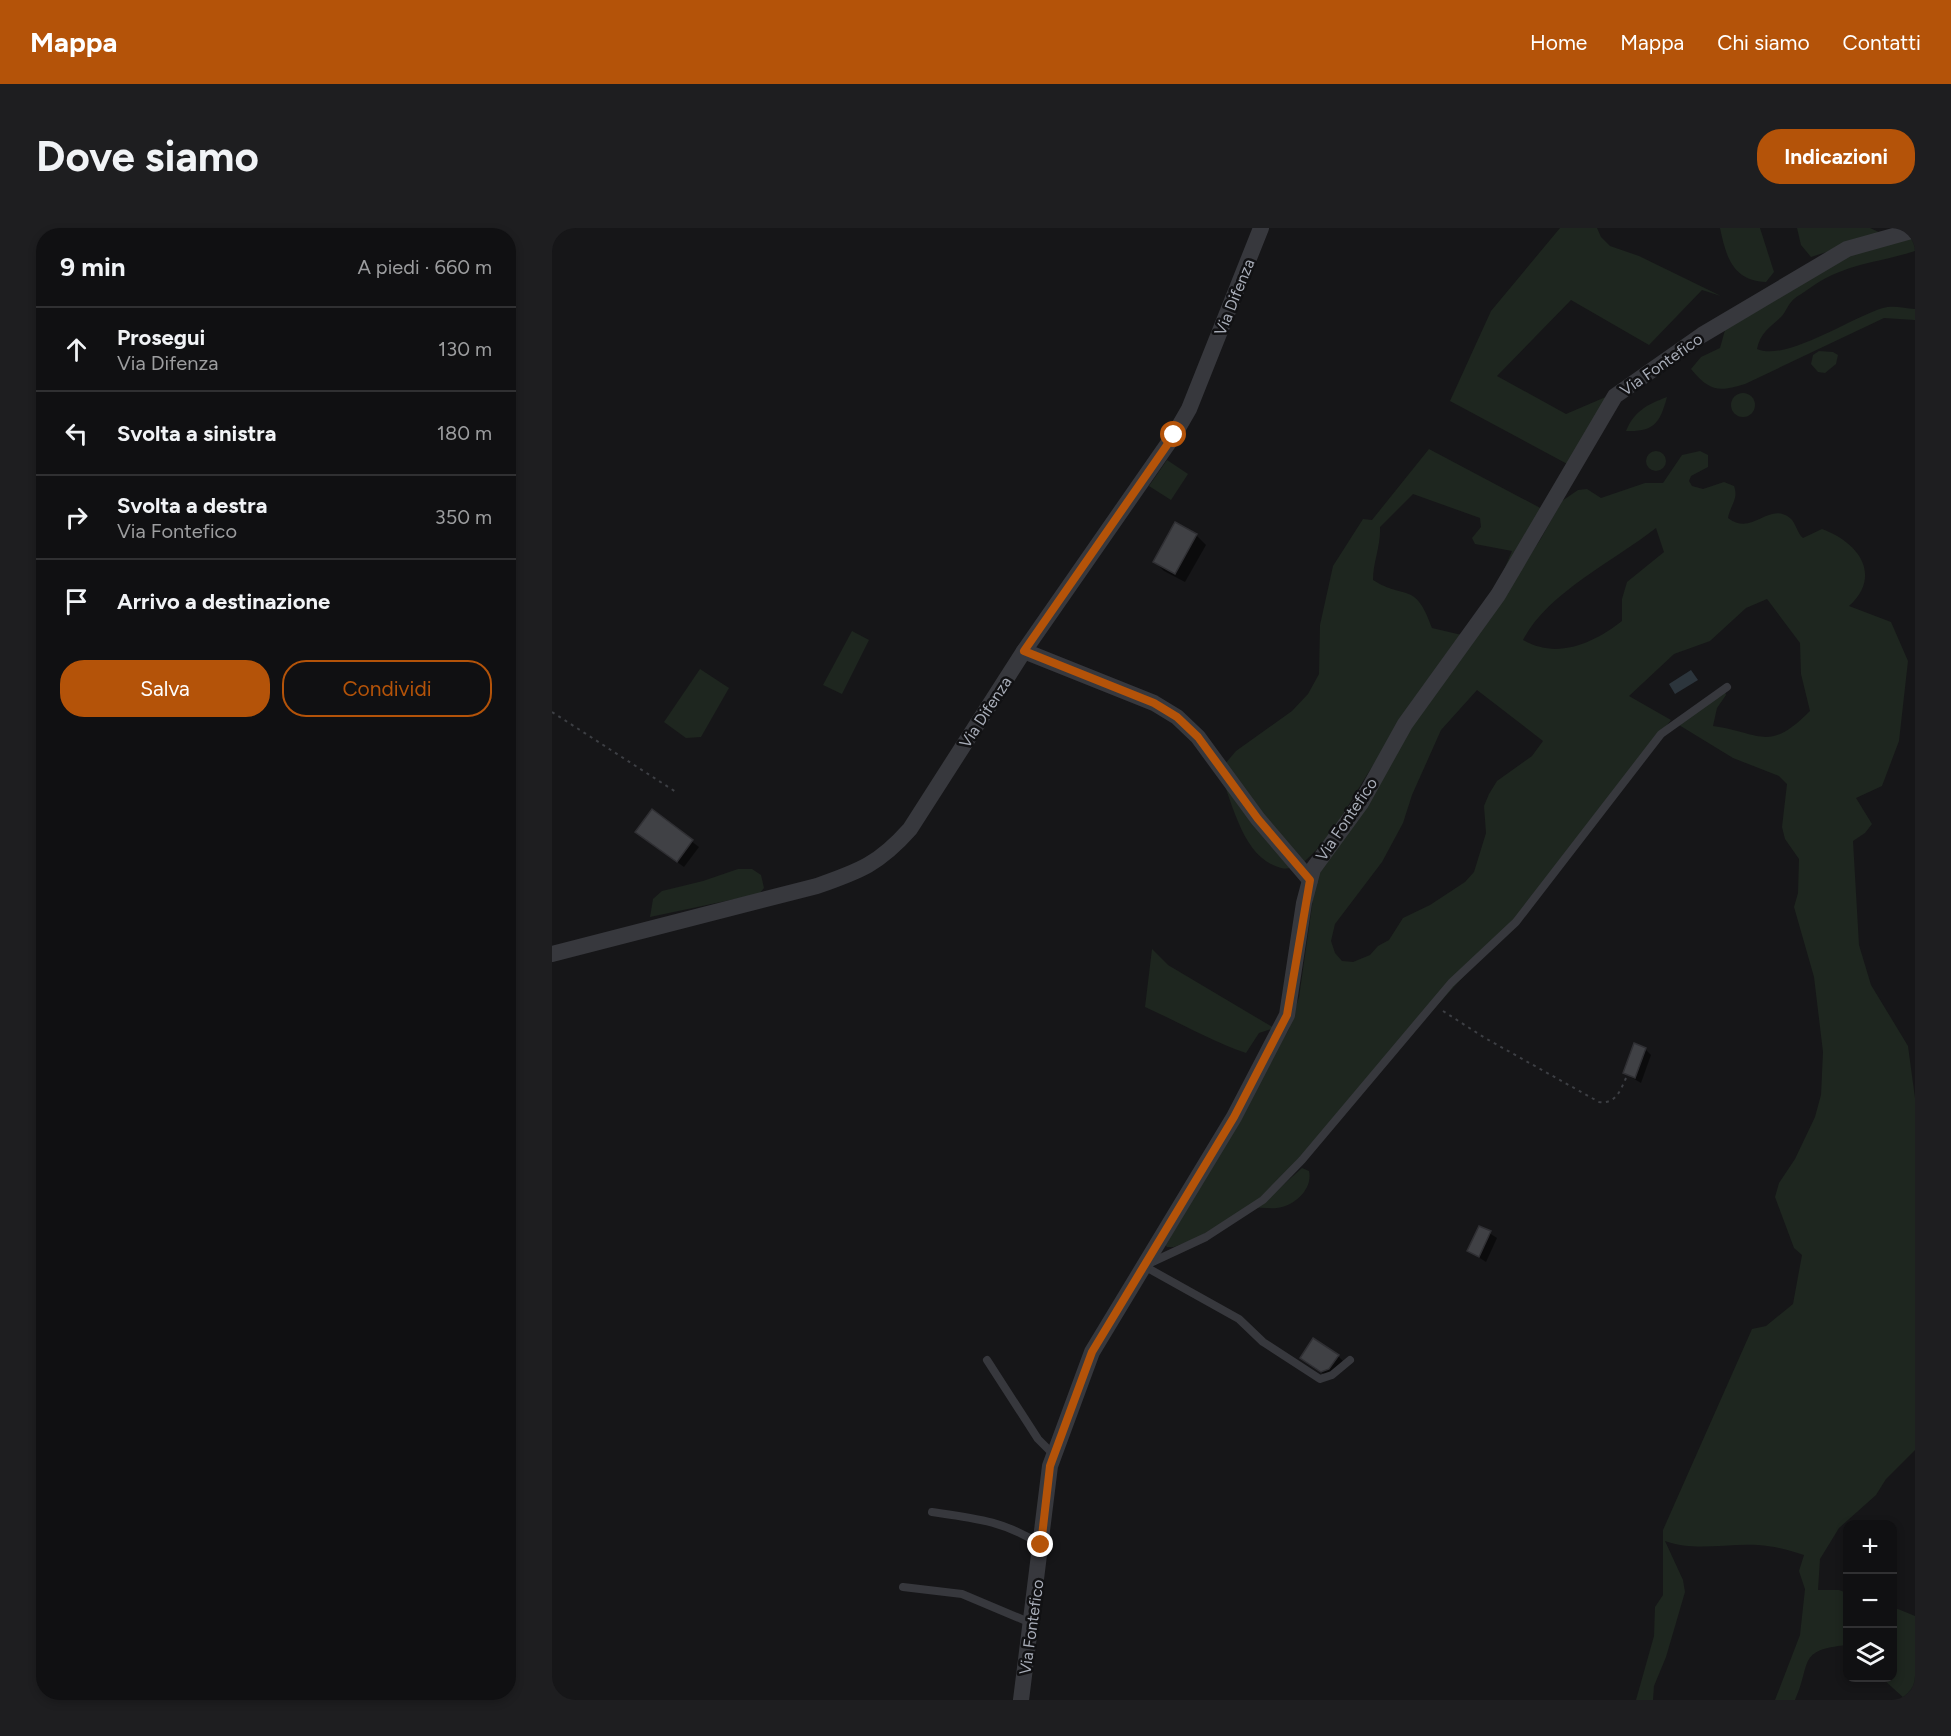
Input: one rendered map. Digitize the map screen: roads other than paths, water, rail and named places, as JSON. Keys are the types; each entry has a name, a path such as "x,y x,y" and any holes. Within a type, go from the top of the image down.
{"street":[{"name":"Via Difenza","path":"552,954 817,886 854,873 888,854 910,829 1024,651 1174,435 1189,409 1261,228"},
{"name":"Via Fontefico","path":"1021,1700 1050,1466 1092,1352 1234,1117 1287,1015 1313,869 1361,803 1405,724 1498,595 1614,396 1702,334 1847,249 1915,230"},
{"path":"1024,651 1154,703 1177,717 1198,737 1258,819 1310,880"}],"lane":[{"path":"1144,1266 1206,1237 1263,1200 1309,1151 1450,983 1516,922 1661,734 1727,687"},
{"path":"1144,1266 1239,1319 1263,1342 1320,1379 1332,1375 1350,1360"},
{"path":"987,1360 1038,1439 1054,1455"},
{"path":"932,1512 993,1521 1021,1532 1041,1545"},
{"path":"903,1587 962,1594 1032,1623"}]}
